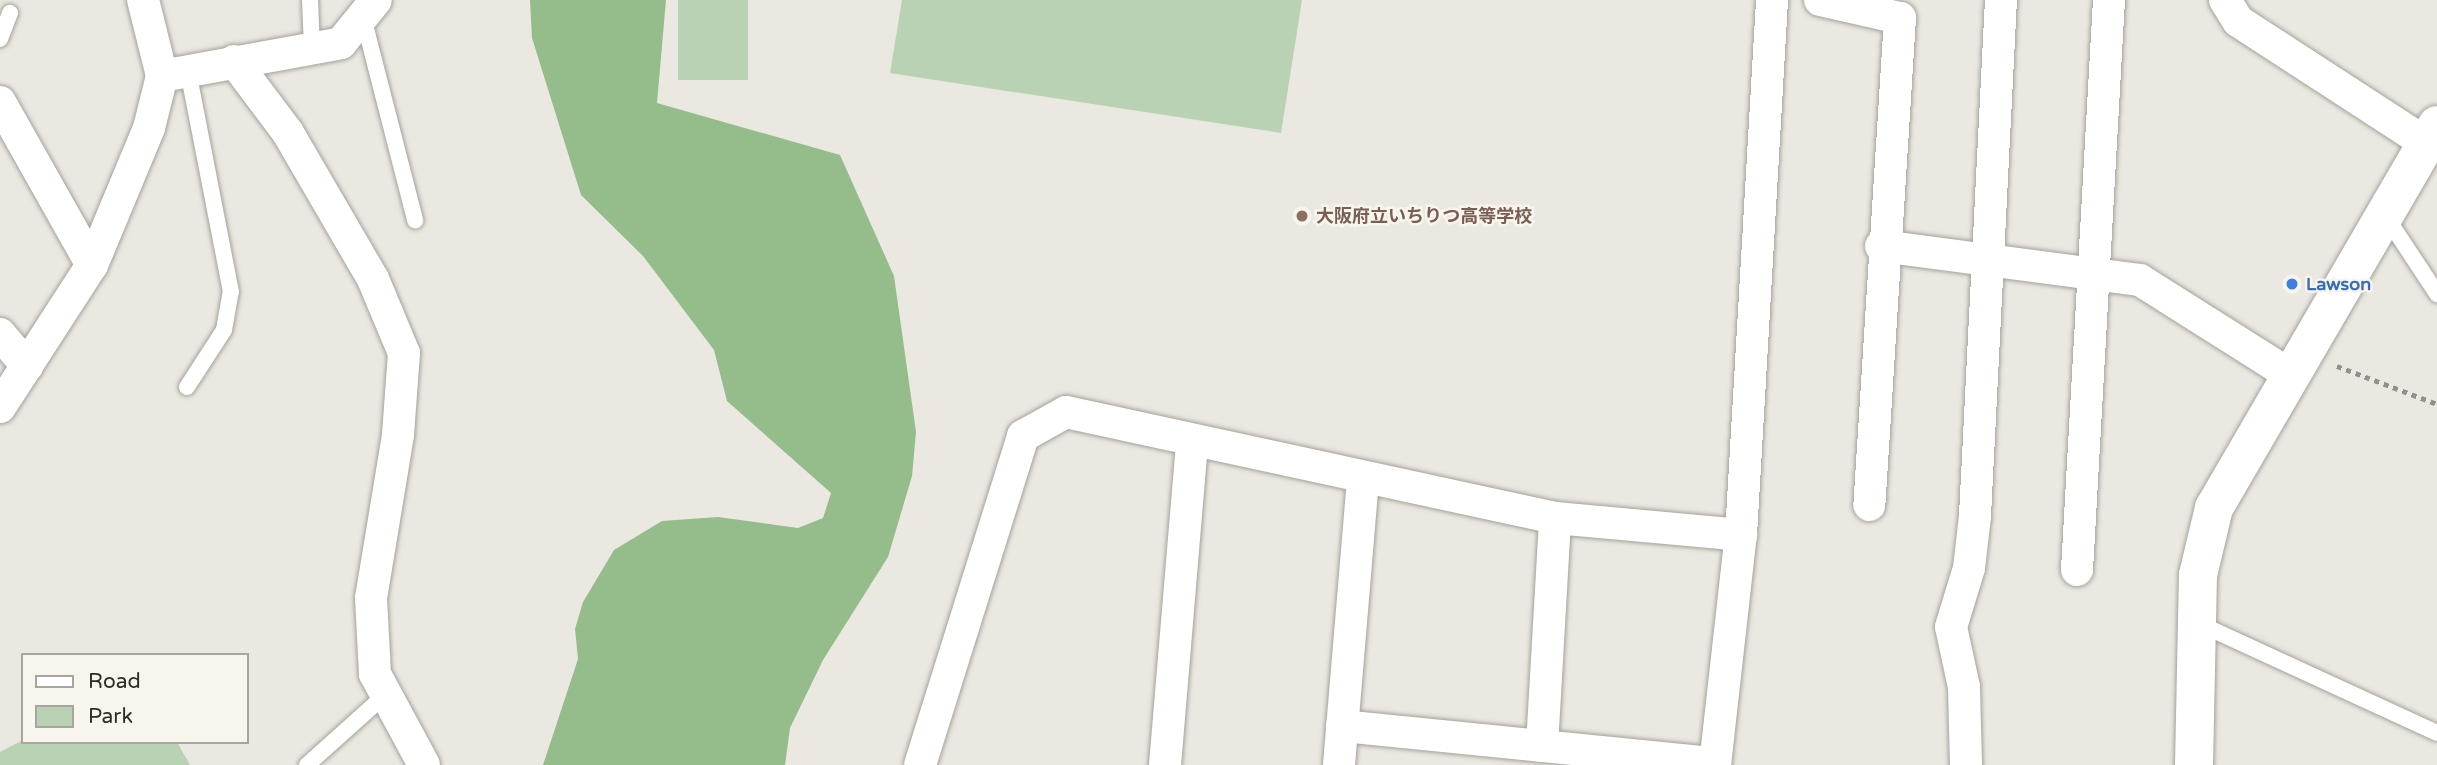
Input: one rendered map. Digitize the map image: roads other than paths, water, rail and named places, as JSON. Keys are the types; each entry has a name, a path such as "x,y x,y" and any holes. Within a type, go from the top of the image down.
{"street":[{"path":"0,407 92,265 149,128 175,74 143,0"},
{"path":"1342,726 1715,764 1741,535 1772,0"},
{"path":"1820,0 1900,18 1881,246 1869,505"},
{"path":"1966,765 1964,687 1951,627 1969,568 1975,516 2001,0"},
{"path":"2077,570 2109,0"},
{"path":"2194,765 2198,575 2214,508 2296,363 2432,134 2238,21 2225,0"},
{"path":"175,74 341,43 369,8"},
{"path":"234,61 288,133 373,279 404,353 398,435 371,598 375,674 424,765"},
{"path":"0,102 92,265"},
{"path":"1881,246 1989,259 2092,277 2140,280 2296,363"},
{"path":"0,334 27,366"},
{"path":"920,765 1023,436 1066,412 1363,481 1555,518 1741,535"},
{"path":"1165,765 1192,442"},
{"path":"1339,765 1363,481"},
{"path":"1542,746 1555,518"}],"lane":[{"path":"310,0 312,48"},
{"path":"369,8 415,220"},
{"path":"0,39 9,13"},
{"path":"175,74 230,292 224,330 187,387"},
{"path":"2385,214 2437,295"},
{"path":"2197,623 2437,733"},
{"path":"307,765 386,694"}],"place":[{"name":"大阪府立いちりつ高等学校","path":"1302,216"},
{"name":"Lawson","path":"2292,284"}]}
